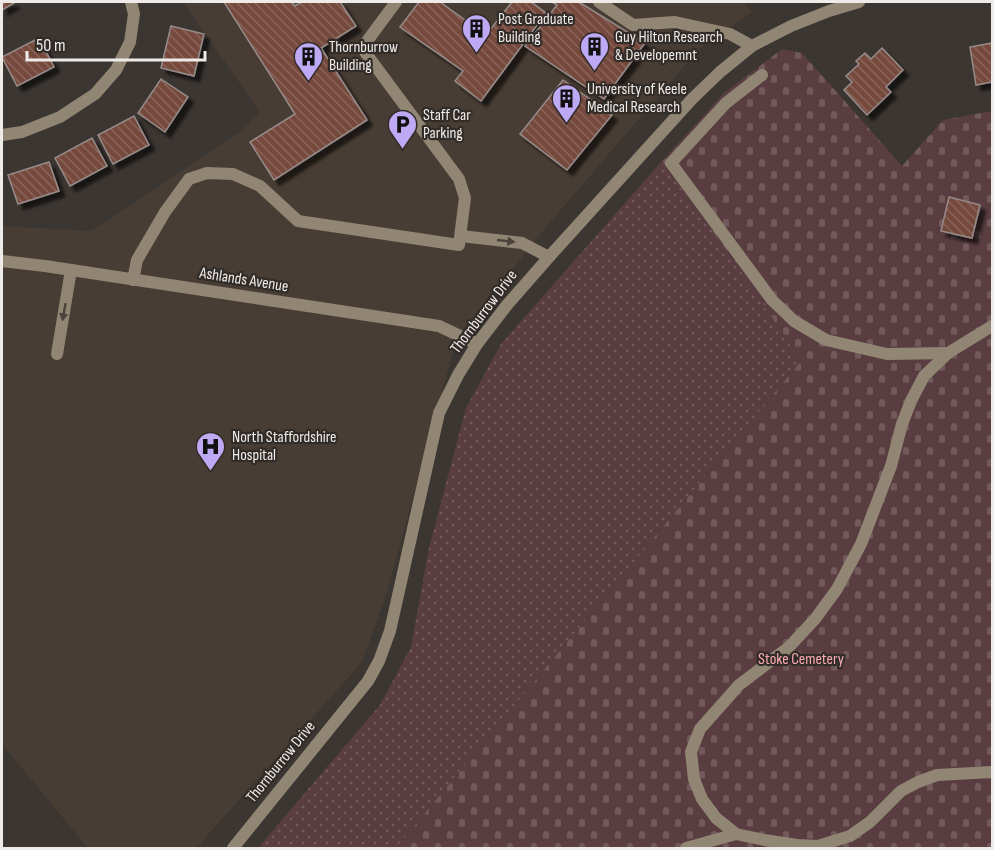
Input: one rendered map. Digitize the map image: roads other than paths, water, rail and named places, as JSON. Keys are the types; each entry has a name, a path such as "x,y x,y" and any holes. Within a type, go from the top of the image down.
{"street":[{"path":"2,135 22,132 60,117 95,94 116,70 130,42 134,14 131,2"},
{"path":"133,280 137,260 165,212 189,179 207,173 233,174 260,186 298,222 459,245 465,198 459,179 362,48 396,2"},
{"path":"599,2 633,25 675,22 730,34 752,46"},
{"name":"Thornburrow Drive","path":"232,849 368,681 379,661 390,631 439,413 477,344 549,257 692,99 752,46 791,26 859,2"},
{"path":"762,75 726,103 671,163 772,300 794,321 826,337 887,354 948,353"},
{"path":"461,236 522,243 549,257"},
{"name":"Ashlands Avenue","path":"2,261 439,327 477,344"},
{"path":"57,354 71,270"},
{"path":"993,326 948,353 924,376 902,424 891,466 861,544 837,589 815,619 789,647 739,685 700,729 691,752 694,778 702,799 716,818 736,834 797,845 818,846 850,836 870,822 901,791 918,782 937,775 993,772"},
{"path":"686,849 736,834"}],"place":[{"name":"Post Graduate Building","path":"477,54"},
{"name":"Guy Hilton Research & Developemnt","path":"594,72"},
{"name":"Thornburrow Building","path":"308,82"},
{"name":"University of Keele Medical Research","path":"566,124"},
{"name":"Staff Car Parking","path":"402,150"},
{"name":"North Staffordshire Hospital","path":"211,472"}],"park label":[{"name":"Stoke Cemetery","path":"801,659"}]}
